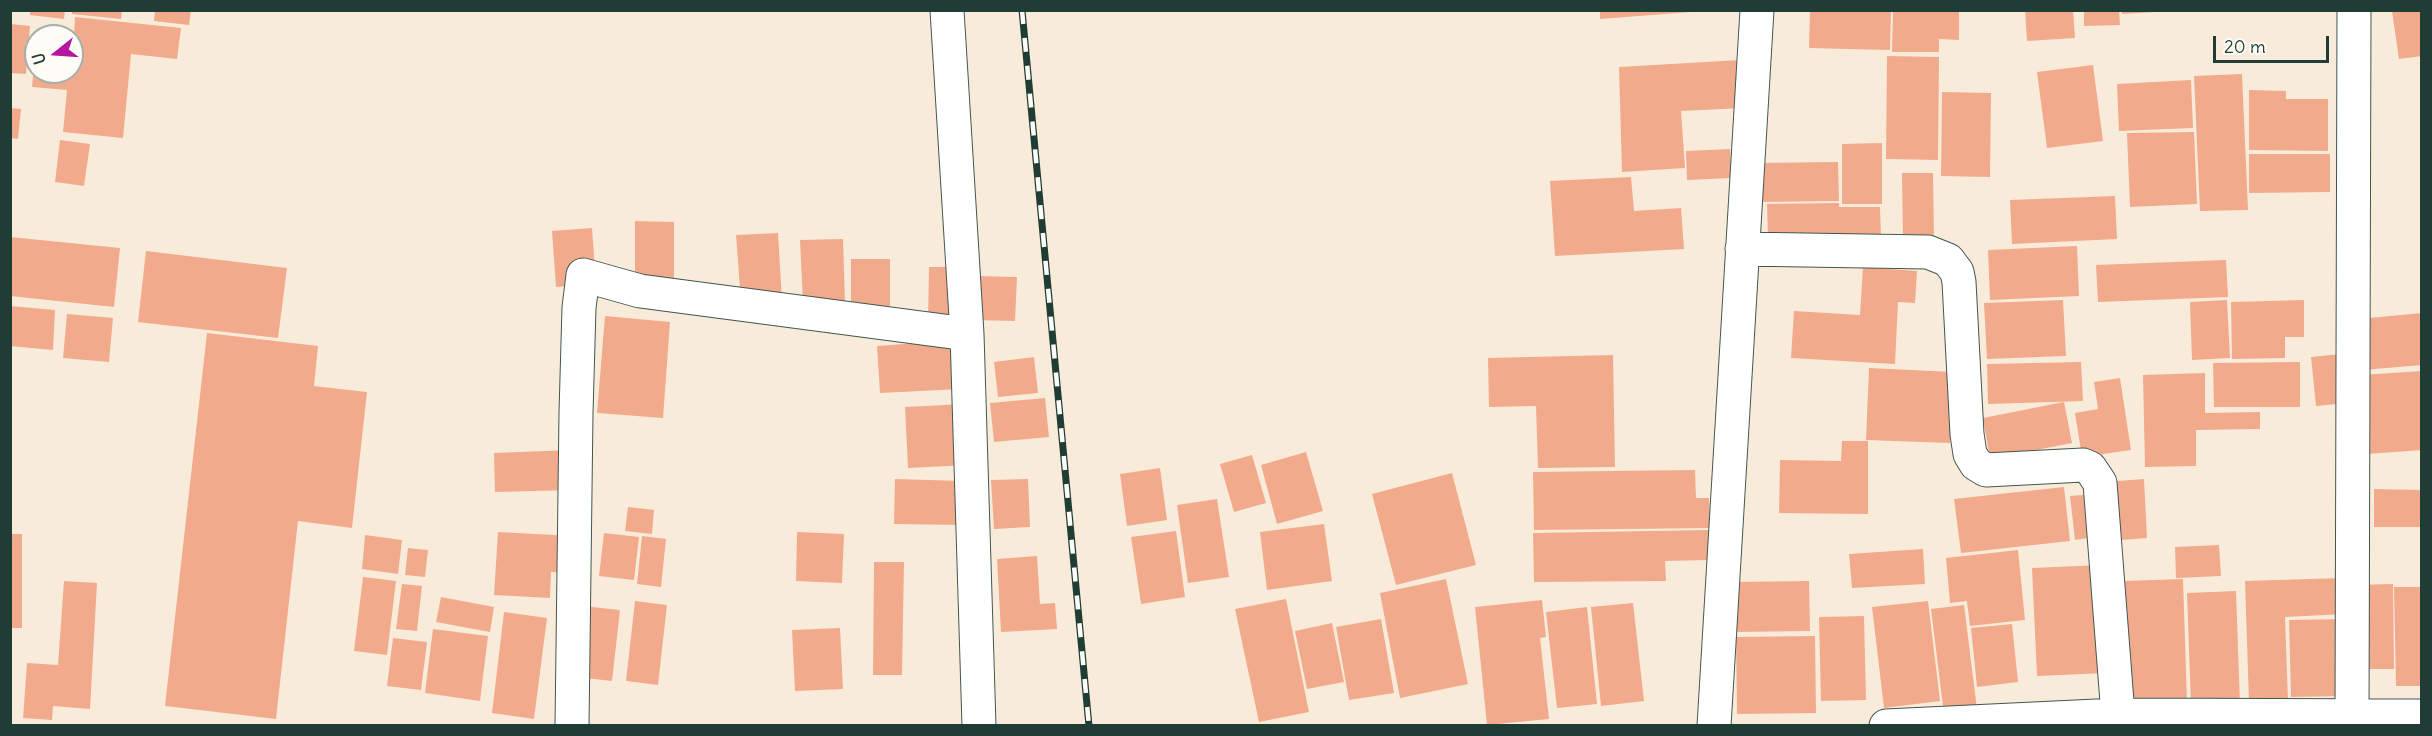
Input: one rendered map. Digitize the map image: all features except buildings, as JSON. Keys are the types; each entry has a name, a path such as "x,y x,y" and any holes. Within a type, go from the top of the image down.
{"street":[{"path":"947,10 967,334 979,726"},
{"path":"1714,726 1757,10"},
{"path":"2352,717 2354,10"},
{"path":"1742,249 1928,252 1948,260 1957,272 1959,282 1967,434 1970,454 1976,464 1986,470 2083,465 2091,468 2100,483 2118,715"},
{"path":"572,726 576,413 579,308 583,275 640,291 967,334"},
{"path":"1886,726 2118,715 2421,716"}],"railway":[{"path":"1022,10 1089,726"}]}
